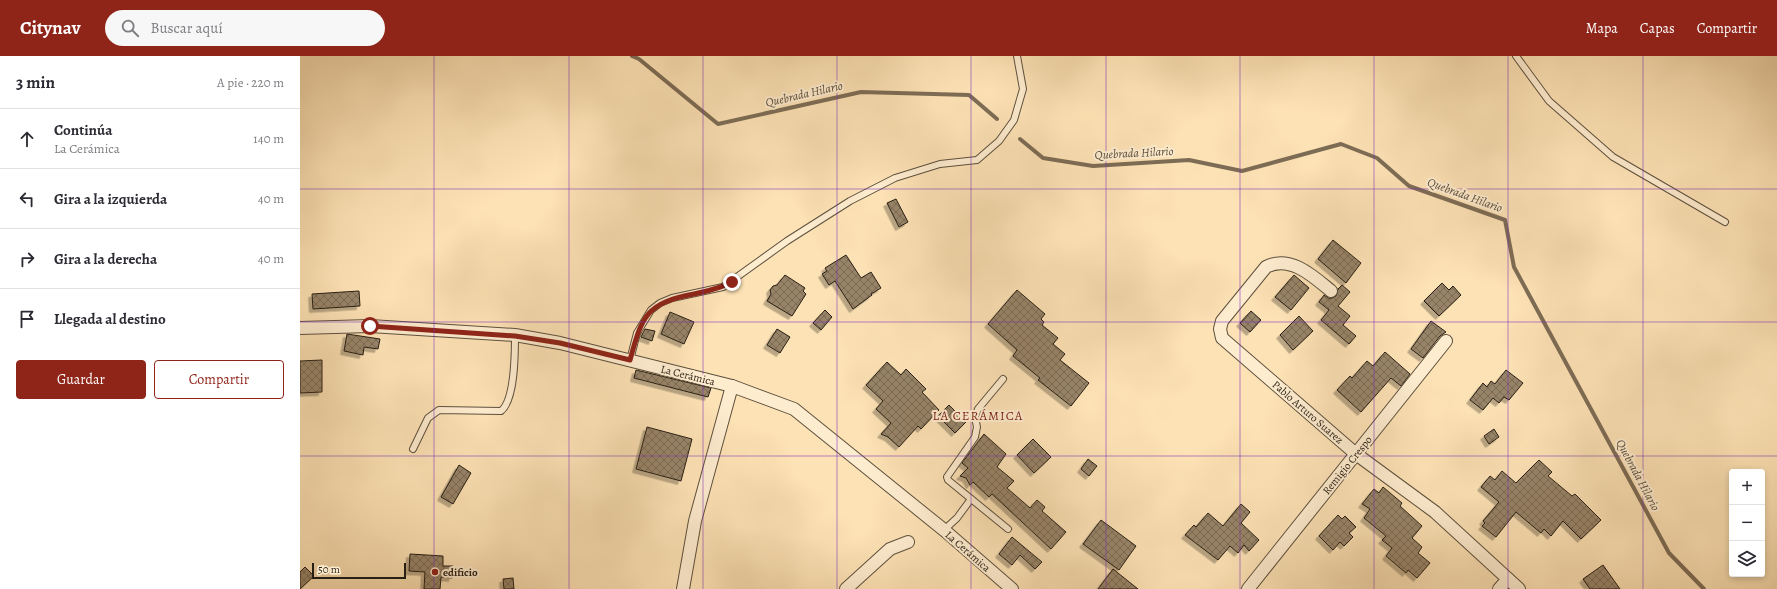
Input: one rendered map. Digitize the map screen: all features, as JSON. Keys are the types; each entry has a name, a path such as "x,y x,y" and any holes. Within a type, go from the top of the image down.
{"street":[{"name":"Pablo Arturo Suarez","path":"1331,291 1309,273 1296,266 1272,263 1266,266 1222,321 1220,329 1222,338 1356,454 1435,512 1519,589"},
{"name":"La Cerámica","path":"300,328 370,326 515,336 560,343 732,386 794,409 944,530 1012,589"},
{"name":"Remigio Crespo","path":"1248,589 1446,341"},
{"path":"683,589 695,521 732,386"},
{"path":"846,589 890,549 908,542"},
{"path":"1499,589 1508,579"}],"lane":[{"path":"630,360 637,333 651,310 660,303 672,298 723,287 787,241 843,205 895,178 940,164 977,160 999,142 1014,120 1023,89 1017,56"},
{"path":"1516,56 1550,101 1613,157 1725,222"},
{"path":"413,449 428,418 439,410 501,411 505,408 508,402 513,371 515,336"},
{"path":"1003,379 978,409 975,416 977,427 975,437 947,477 948,480 1008,529"},
{"path":"944,530 957,518 971,499"}],"building":[{"path":"896,199 908,222 899,227 887,203"},
{"path":"1333,240 1361,263 1346,283 1318,259"},
{"path":"846,255 861,278 871,272 881,288 853,309 835,281 829,285 822,274 827,271 825,268"},
{"path":"785,275 805,288 803,291 806,294 792,316 767,301 771,294 770,290 773,286 777,285"},
{"path":"1294,275 1309,288 1291,310 1275,297"},
{"path":"1442,283 1449,290 1453,286 1461,295 1439,316 1424,301"},
{"path":"1342,285 1350,292 1338,306 1350,316 1343,325 1356,336 1349,344 1321,320 1329,310 1319,302 1324,295 1330,299 1336,296 1338,289"},
{"path":"1017,290 1045,314 1041,319 1044,322 1042,325 1058,338 1053,344 1065,354 1060,360 1089,383 1071,406 1038,380 1040,378 1013,356 1017,350 988,324"},
{"path":"359,291 360,306 313,309 312,294"},
{"path":"825,310 832,317 821,330 813,323"},
{"path":"1251,311 1261,320 1250,332 1240,323"},
{"path":"670,312 694,322 684,344 661,334"},
{"path":"1299,316 1313,331 1293,350 1280,335"},
{"path":"1431,321 1446,332 1440,336 1423,358 1411,349"},
{"path":"645,329 655,331 652,341 641,337"},
{"path":"777,329 790,337 780,353 767,345"},
{"path":"347,334 380,339 378,349 364,347 363,355 344,351"},
{"path":"1385,352 1410,374 1401,386 1391,378 1361,412 1337,390 1350,376 1352,378 1367,361 1373,366"},
{"path":"322,360 322,392 300,393 300,361"},
{"path":"887,362 901,375 906,369 926,389 922,392 939,410 921,429 918,426 899,447 888,437 881,434 891,423 876,409 883,401 866,385"},
{"path":"636,370 711,388 708,397 634,378"},
{"path":"1506,370 1523,383 1509,400 1504,397 1499,403 1493,398 1483,410 1470,400 1483,383 1487,387 1491,381 1495,384"},
{"path":"949,405 966,422 955,433 938,416"},
{"path":"647,427 692,439 681,481 636,469"},
{"path":"1494,429 1499,437 1489,444 1484,436"},
{"path":"984,434 1006,454 997,467 1014,481 1007,488 1030,508 1037,500 1045,507 1042,511 1066,532 1051,549 992,494 989,497 973,482 970,485 966,478 960,476 968,468 962,463"},
{"path":"1033,439 1051,457 1034,473 1017,455"},
{"path":"1088,459 1097,466 1089,476 1081,469"},
{"path":"1539,460 1552,472 1548,476 1572,496 1575,494 1601,520 1581,539 1563,521 1551,536 1544,529 1541,533 1516,512 1496,537 1482,526 1485,523 1483,521 1499,502 1481,487 1490,476 1495,480 1502,471 1516,483"},
{"path":"459,465 471,473 453,504 441,497"},
{"path":"1383,487 1402,503 1400,506 1422,526 1412,538 1422,547 1418,553 1430,563 1417,578 1408,570 1406,573 1386,556 1392,548 1382,540 1386,536 1364,518 1370,509 1362,504 1374,489 1379,493"},
{"path":"1241,504 1250,512 1241,523 1259,540 1249,551 1244,545 1238,553 1230,546 1218,560 1185,535 1194,525 1196,527 1208,513 1223,526"},
{"path":"1338,515 1342,519 1345,516 1356,527 1349,533 1353,537 1344,546 1340,542 1333,550 1319,536"},
{"path":"1101,520 1136,546 1119,570 1083,544"},
{"path":"1012,537 1042,562 1035,569 1020,555 1012,565 999,554"},
{"name":"edificio","path":"410,554 443,556 443,566 453,566 452,578 441,577 440,589 424,589 425,572 409,571"},
{"path":"1603,565 1620,589 1590,589 1583,579"},
{"path":"305,567 314,576 300,589 300,572"},
{"path":"1113,569 1138,589 1098,589"},
{"name":"edificio","path":"513,578 514,589 504,589 503,579"}],"waterway":[{"name":"Quebrada Hilario","path":"632,56 639,59 718,124 861,92 969,95 997,119"},
{"name":"Quebrada Hilario","path":"1020,139 1043,158 1093,166 1189,160 1242,171 1341,144 1377,158 1409,186 1505,220 1514,267 1669,553 1704,589"}],"place":[{"name":"edificio","path":"435,572"}],"district":[{"name":"LA CERÁMICA","path":"978,415"}],"route":[{"path":"370,326 460,331 515,336 560,343 630,360 637,333 651,310 660,303 672,298 723,287 732,282"}]}
